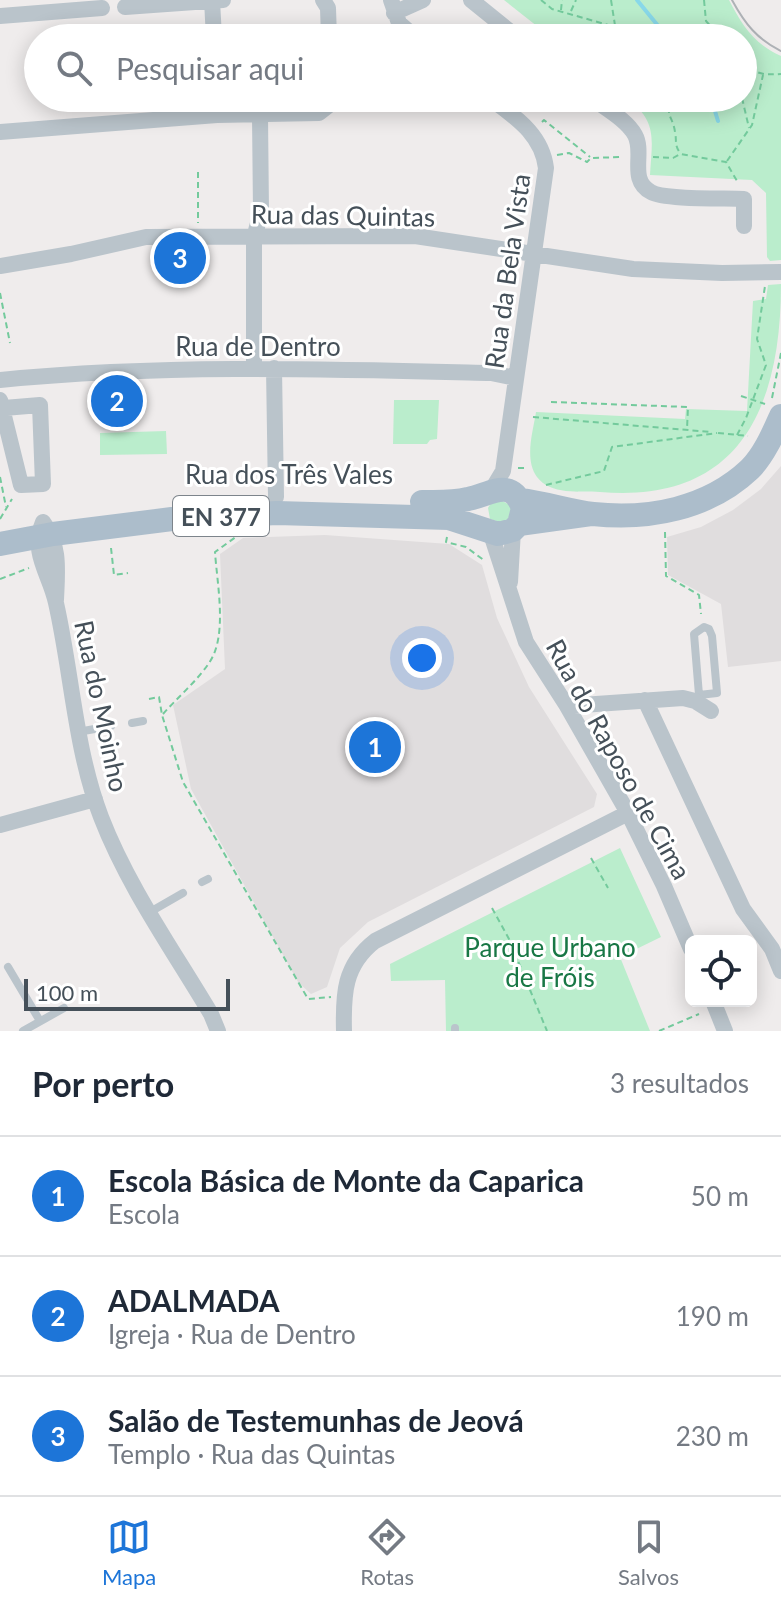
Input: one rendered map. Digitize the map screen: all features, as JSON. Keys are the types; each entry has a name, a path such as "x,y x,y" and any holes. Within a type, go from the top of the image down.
{"main road":[{"name":"Rua dos Três Vales","path":"0,544 174,502 276,497 506,501 552,504 591,514 635,516 669,512 703,500 750,469 770,442 772,409"},
{"name":"Rua dos Três Vales","path":"3,519 44,531 172,519 291,513 449,518 506,501"}],"street":[{"path":"212,0 213,24"},
{"path":"125,7 223,0"},
{"path":"323,0 328,8 329,24"},
{"path":"393,6 423,0"},
{"path":"471,0 501,24"},
{"path":"0,16 102,8"},
{"path":"0,132 173,112"},
{"path":"240,112 260,116 320,112"},
{"name":"Rua da Bela Vista","path":"506,112 532,134 541,147 546,168 516,378 506,501"},
{"path":"610,112 631,129 637,140 640,181 652,193 744,199 744,226"},
{"path":"254,368 254,238 261,215 260,116"},
{"name":"Rua das Quintas","path":"0,266 146,237 415,236 633,269 773,272"},
{"name":"Rua de Dentro","path":"0,380 91,372 254,368 491,373 516,378"},
{"path":"274,368 276,497"},
{"path":"2,404 40,405 43,484 21,485 2,404"},
{"name":"Rua do Raposo de Cima","path":"506,501 510,591 526,642 567,706 628,813 685,935"},
{"name":"Rua do Raposo de Cima","path":"506,501 510,591"},
{"name":"Rua do Moinho","path":"44,531 58,563 56,600 78,732 95,799 127,872 218,1031"},
{"path":"567,706 697,698 711,711"},
{"name":"Rua do Raposo de Cima","path":"645,700 743,909 772,949 781,971"},
{"path":"0,825 95,799"},
{"path":"344,1031 346,981 354,963 375,941 628,813"},
{"path":"715,1007 725,1031"}],"lane":[{"path":"702,627 709,629 712,636 717,693 697,698 694,637 702,627"},
{"path":"132,723 143,721"},
{"path":"78,732 111,726"},
{"path":"150,912 183,893"},
{"path":"8,967 40,1021"},
{"path":"23,1031 64,1008"}],"path":[{"path":"541,0 552,9 606,24"},
{"path":"561,10 562,0"},
{"path":"570,12 576,0"},
{"path":"611,0 615,24"},
{"path":"704,0 709,24"},
{"path":"757,72 781,74"},
{"path":"757,98 763,75"},
{"path":"668,112 680,154"},
{"path":"745,112 749,129"},
{"path":"726,162 749,129 753,112"},
{"path":"532,134 544,120 591,158"},
{"path":"569,153 587,162 591,158 673,158 680,154 726,162 737,179 736,199"},
{"path":"198,172 198,237"},
{"path":"737,435 766,365 757,339 773,272"},
{"path":"0,293 10,343"},
{"path":"741,396 772,409 781,353"},
{"path":"551,402 688,407 687,430"},
{"path":"533,417 750,436 747,445"},
{"path":"0,477 3,519"},
{"path":"3,519 21,485"},
{"path":"669,512 664,527 666,576 699,595 702,627"},
{"path":"108,527 114,575 128,573"},
{"path":"162,715 208,664 216,650 220,635 215,552 246,530"},
{"path":"149,699 159,697 183,782 308,999 344,995"},
{"path":"591,858 608,888"},
{"path":"492,908 509,939 547,1031"},
{"path":"659,1031 699,1014"}],"shaded area":[{"path":"781,466 781,661 728,667 721,604 668,575 667,537 701,527 733,510 761,489"},
{"path":"325,535 449,544 482,565 497,618 529,687 597,794 594,807 368,922 340,948 327,987 311,994 298,982 191,789 173,705 225,669 220,554 243,538"}],"green space":[{"path":"504,0 729,0 743,24 534,24"},
{"path":"757,40 781,56 781,260 770,261 767,257 766,193 752,180 650,175 652,141 641,112 757,112"},
{"path":"781,284 779,329 761,407 743,439 719,464 687,482 648,492 566,491 550,487 537,477 530,454 536,412 685,419 686,409 747,411 753,301 766,299 768,285"},
{"path":"394,400 439,400 437,439 427,444 393,444"},
{"path":"166,431 167,454 100,455 100,433"},
{"path":"499,499 513,507 506,524 490,519 488,508"},
{"name":"Parque Urbano de Fróis","path":"620,848 661,937 620,957 650,1031 446,1031 445,980 391,981 390,964"}],"waterway":[{"path":"637,0 657,24"},
{"path":"715,112 718,121"}],"tram line":[{"path":"732,0 748,24"},
{"path":"757,34 781,51"}],"place":[{"name":"Salão de Testemunhas de Jeová","path":"180,258"},
{"name":"ADALMADA","path":"117,401"},
{"name":"Escola Básica de Monte da Caparica","path":"375,747"}]}
